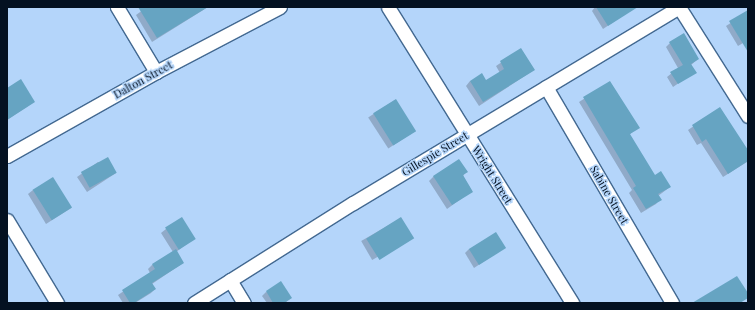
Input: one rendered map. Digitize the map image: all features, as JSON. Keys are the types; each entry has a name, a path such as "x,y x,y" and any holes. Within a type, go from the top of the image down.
{"street":[{"path":"117,7 156,72"},
{"name":"Dalton Street","path":"7,156 156,72 280,7"},
{"name":"Wright Street","path":"388,7 572,303"},
{"path":"679,7 748,116"},
{"name":"Gillespie Street","path":"194,303 467,134 679,7"},
{"name":"Sabine Street","path":"546,87 672,303"},
{"path":"7,220 57,303"},
{"path":"230,280 244,303"}],"building":[{"path":"138,7 208,7 157,38"},
{"path":"596,7 638,7 608,26"},
{"path":"748,10 748,52 729,21"},
{"path":"684,33 699,59 691,64 697,73 678,84 670,72 683,65 669,42"},
{"path":"521,48 535,70 483,102 470,81 482,73 486,80 504,69 500,61"},
{"path":"21,79 35,102 7,120 7,88"},
{"path":"610,81 640,128 630,134 655,175 661,171 671,187 658,194 662,200 646,209 633,188 636,186 583,97"},
{"path":"396,99 416,131 393,146 373,113"},
{"path":"720,107 748,150 748,161 728,174 706,139 702,142 692,125"},
{"path":"108,157 117,173 90,188 81,172"},
{"path":"459,159 468,172 463,175 473,192 452,205 433,176"},
{"path":"53,177 72,208 52,220 33,190"},
{"path":"182,217 196,239 179,250 165,228"},
{"path":"401,217 414,238 379,260 366,239"},
{"path":"496,232 506,248 479,265 469,249"},
{"path":"176,249 184,263 152,283 156,289 134,303 130,303 122,290 155,269 152,264"},
{"path":"737,276 748,293 748,298 740,303 692,303"},
{"path":"281,281 292,298 284,303 273,303 266,291"}]}
